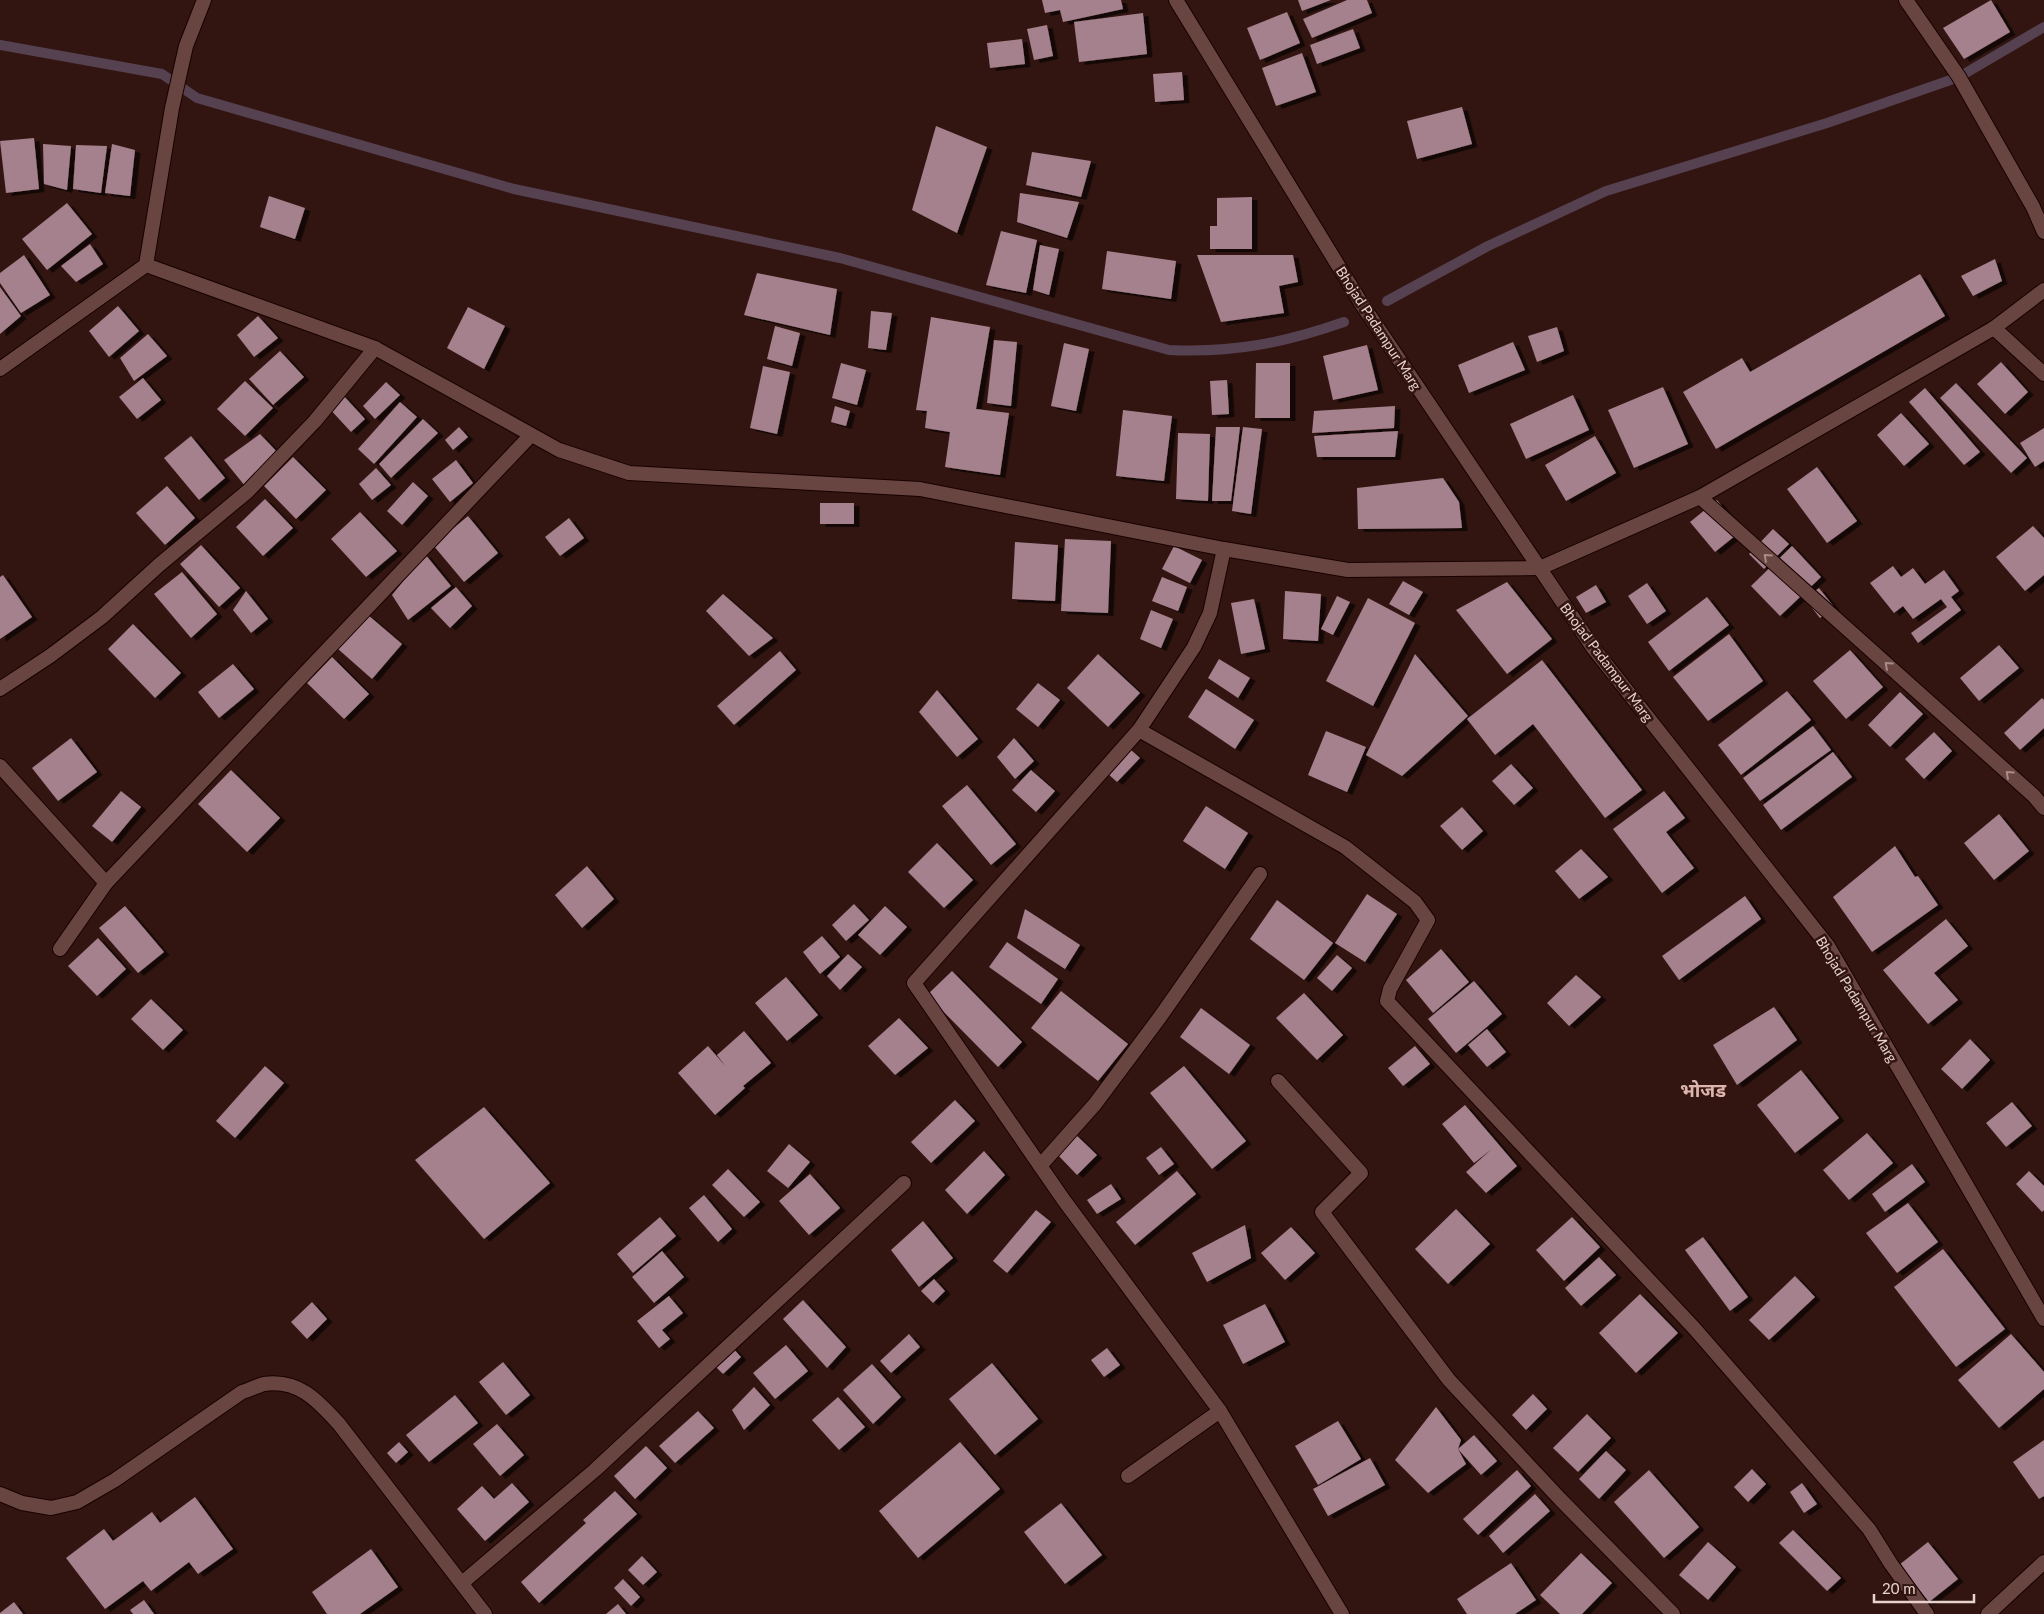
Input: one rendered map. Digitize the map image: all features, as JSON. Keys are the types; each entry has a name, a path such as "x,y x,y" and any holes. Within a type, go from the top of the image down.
{"street":[{"path":"0,368 146,265 172,108 186,46 204,0"},
{"name":"Bhojad Padampur Marg","path":"1176,0 1361,303 1594,649 1828,946 2044,1320"},
{"path":"1906,0 1959,77 2033,207 2044,232"},
{"path":"146,265 375,348 559,450 629,473 920,489 1224,549 1348,570 1540,568 1700,497 1994,328 2044,290"},
{"path":"1994,328 2044,374"},
{"path":"0,689 50,656 102,616 159,565 248,492 315,421 375,348"},
{"path":"60,949 106,883 532,435"},
{"path":"1700,497 2034,796 2044,808"},
{"path":"1224,549 1210,613 1194,647 1139,730 914,983 1040,1166 1220,1411 1342,1614"},
{"path":"1139,730 1344,846 1415,902 1428,920 1390,989 1386,1001 1694,1328 1868,1529 1927,1614"},
{"path":"0,766 106,883"},
{"path":"1040,1166 1095,1104 1154,1025 1260,874"},
{"path":"1278,1081 1361,1174 1322,1212 1449,1380 1560,1499 1673,1614"},
{"path":"462,1583 595,1470 904,1183"},
{"path":"0,1494 22,1503 51,1508 77,1502 115,1480 242,1392 264,1384 286,1384 314,1397 340,1424 485,1614"},
{"path":"1128,1476 1220,1411"},
{"path":"1988,1614 2044,1562"}],"building":[{"path":"1042,0 1121,0 1123,9 1063,22 1060,10 1045,13"},
{"path":"1298,0 1331,0 1302,11"},
{"path":"1347,0 1367,0 1372,13 1312,38 1303,19"},
{"path":"1991,0 2010,32 1964,59 1943,28"},
{"path":"1287,12 1300,43 1260,60 1247,28"},
{"path":"1143,13 1147,54 1079,62 1074,22"},
{"path":"1047,25 1053,56 1034,60 1027,29"},
{"path":"1353,29 1360,48 1317,64 1310,45"},
{"path":"1022,39 1025,64 990,68 987,43"},
{"path":"1302,53 1316,92 1276,106 1262,68"},
{"path":"1182,72 1184,100 1155,102 1153,74"},
{"path":"1462,107 1472,144 1417,159 1407,121"},
{"path":"936,126 987,147 957,233 912,210"},
{"path":"34,138 39,189 6,193 0,141"},
{"path":"43,144 71,146 67,190 44,184"},
{"path":"112,144 135,150 130,196 105,193"},
{"path":"76,145 107,146 101,193 73,189"},
{"path":"1032,152 1091,161 1081,197 1026,185"},
{"path":"1020,193 1079,202 1067,238 1017,222"},
{"path":"269,196 305,208 295,239 260,227"},
{"path":"1252,197 1252,249 1210,249 1210,226 1217,226 1217,198"},
{"path":"67,203 92,234 47,270 22,239"},
{"path":"1001,231 1037,240 1026,293 986,285"},
{"path":"90,244 103,264 76,282 61,266"},
{"path":"1040,245 1059,249 1049,295 1033,290"},
{"path":"1107,251 1176,261 1171,299 1102,289"},
{"path":"24,255 50,295 21,313 0,283 0,273"},
{"path":"1197,255 1293,255 1298,282 1279,286 1284,313 1221,322"},
{"path":"1995,259 2002,281 1973,296 1961,276"},
{"path":"757,273 837,289 830,335 744,315"},
{"path":"1920,274 1945,316 1716,449 1683,392 1742,358 1750,372"},
{"path":"0,287 21,316 0,334"},
{"path":"118,306 139,331 109,357 89,331"},
{"path":"468,307 505,326 484,369 447,348"},
{"path":"871,311 892,313 886,350 868,348"},
{"path":"258,316 278,338 254,357 237,335"},
{"path":"931,317 990,327 976,409 1009,413 1000,475 945,467 950,432 925,428 927,411 916,410"},
{"path":"775,326 800,333 792,366 767,359"},
{"path":"1557,327 1564,351 1537,362 1528,336"},
{"path":"148,334 167,356 134,381 120,358"},
{"path":"994,340 1017,342 1011,406 987,403"},
{"path":"1513,342 1525,370 1469,393 1458,365"},
{"path":"1064,343 1089,349 1076,411 1051,406"},
{"path":"1367,345 1378,390 1333,400 1323,356"},
{"path":"280,351 304,377 273,405 249,379"},
{"path":"2001,362 2028,392 2005,414 1977,384"},
{"path":"841,363 866,370 857,405 832,398"},
{"path":"1256,363 1290,363 1290,418 1255,418"},
{"path":"763,366 790,372 777,434 750,428"},
{"path":"143,378 161,400 137,419 119,397"},
{"path":"1227,380 1229,414 1212,415 1210,381"},
{"path":"245,381 273,408 245,436 217,409"},
{"path":"386,382 400,395 375,419 363,406"},
{"path":"1956,383 2027,458 2011,473 1940,398"},
{"path":"1663,387 1688,444 1634,468 1608,410"},
{"path":"1925,388 1980,452 1964,465 1909,402"},
{"path":"342,394 365,419 351,432 328,407"},
{"path":"1573,395 1589,430 1526,459 1510,424"},
{"path":"400,402 417,417 374,464 358,449"},
{"path":"835,406 850,411 846,426 831,422"},
{"path":"1395,406 1394,428 1312,433 1314,411"},
{"path":"1123,410 1172,416 1164,481 1116,476"},
{"path":"1901,413 1929,444 1904,466 1877,435"},
{"path":"423,419 438,433 391,478 379,464"},
{"path":"459,427 468,437 453,450 445,440"},
{"path":"1216,427 1240,427 1231,501 1212,501"},
{"path":"1243,427 1262,429 1251,514 1232,511"},
{"path":"2044,428 2044,461 2035,467 2020,443"},
{"path":"1398,431 1395,457 1317,457 1314,436"},
{"path":"1178,433 1210,434 1208,501 1176,499"},
{"path":"260,434 278,453 245,486 224,460"},
{"path":"191,436 225,478 199,500 164,458"},
{"path":"1595,436 1616,473 1566,501 1545,465"},
{"path":"293,457 326,490 296,519 264,486"},
{"path":"456,460 473,483 450,502 432,479"},
{"path":"1817,467 1857,521 1827,543 1787,489"},
{"path":"376,468 391,485 372,500 359,484"},
{"path":"1443,478 1459,502 1462,528 1358,529 1357,488"},
{"path":"413,482 428,496 402,525 387,511"},
{"path":"167,486 195,518 165,545 136,513"},
{"path":"265,499 293,528 263,556 236,527"},
{"path":"1717,500 1741,531 1715,552 1690,522"},
{"path":"820,503 854,503 854,524 820,524"},
{"path":"360,512 397,551 366,577 331,539"},
{"path":"468,516 498,553 464,582 433,545"},
{"path":"569,518 584,538 560,556 545,537"},
{"path":"2033,526 2044,538 2044,575 2025,591 1996,557"},
{"path":"1773,529 1789,544 1764,569 1749,554"},
{"path":"1065,539 1111,541 1108,613 1061,611"},
{"path":"1015,542 1058,545 1055,601 1012,599"},
{"path":"201,545 240,588 219,607 180,564"},
{"path":"1174,546 1202,560 1190,583 1162,569"},
{"path":"1792,546 1821,577 1780,616 1751,586"},
{"path":"425,554 451,586 408,620 392,595"},
{"path":"1893,566 1901,577 1913,568 1925,584 1944,570 1959,591 1951,597 1961,610 1918,643 1911,633 1947,607 1941,599 1913,619 1903,606 1894,613 1870,583"},
{"path":"182,572 217,614 191,638 154,594"},
{"path":"3,575 32,617 0,639 0,577"},
{"path":"1162,577 1187,587 1178,611 1152,601"},
{"path":"1403,581 1423,592 1409,615 1389,604"},
{"path":"1507,582 1552,639 1507,674 1456,610"},
{"path":"1647,583 1666,611 1647,624 1628,596"},
{"path":"1596,585 1606,602 1586,613 1576,597"},
{"path":"456,587 472,606 450,628 431,608"},
{"path":"1819,588 1834,607 1820,618 1805,599"},
{"path":"246,591 268,619 251,633 233,610"},
{"path":"1285,591 1321,594 1318,641 1283,639"},
{"path":"723,594 773,638 749,656 706,611"},
{"path":"1337,596 1350,602 1333,635 1321,629"},
{"path":"1707,597 1729,625 1669,671 1648,642"},
{"path":"1368,598 1415,623 1373,706 1326,681"},
{"path":"1254,599 1265,649 1241,654 1231,603"},
{"path":"1151,610 1173,619 1161,648 1140,639"},
{"path":"368,615 402,644 372,679 338,649"},
{"path":"133,624 181,673 155,698 108,649"},
{"path":"1729,634 1763,681 1708,721 1673,677"},
{"path":"1999,645 2019,668 1979,701 1960,678"},
{"path":"1850,650 1883,687 1846,719 1813,681"},
{"path":"780,651 796,670 734,725 717,706"},
{"path":"1098,654 1140,693 1108,727 1067,688"},
{"path":"1415,654 1468,716 1402,776 1366,755"},
{"path":"332,657 369,694 344,719 307,683"},
{"path":"1219,659 1250,678 1238,698 1208,678"},
{"path":"1542,660 1642,790 1605,818 1533,724 1495,755 1467,719"},
{"path":"233,664 254,689 219,718 198,692"},
{"path":"1038,683 1060,700 1038,727 1016,709"},
{"path":"1206,689 1254,720 1235,749 1188,717"},
{"path":"937,690 978,739 957,757 919,712"},
{"path":"1787,691 1811,720 1741,775 1718,745"},
{"path":"1900,692 1923,714 1890,747 1868,725"},
{"path":"2042,698 2044,700 2044,728 2020,750 2004,733"},
{"path":"1813,726 1831,750 1760,801 1743,778"},
{"path":"1326,731 1366,747 1347,792 1308,775"},
{"path":"1934,732 1952,751 1924,779 1905,759"},
{"path":"71,738 97,772 58,801 32,768"},
{"path":"1014,738 1034,761 1015,779 997,757"},
{"path":"1131,750 1140,758 1117,782 1107,773"},
{"path":"1833,752 1852,777 1781,830 1763,805"},
{"path":"1511,764 1533,788 1514,805 1492,781"},
{"path":"231,770 280,818 247,852 198,804"},
{"path":"1031,770 1055,791 1036,812 1012,790"},
{"path":"967,785 1016,844 991,865 942,806"},
{"path":"121,791 141,807 112,842 92,826"},
{"path":"1664,791 1685,818 1666,832 1694,868 1662,893 1613,829"},
{"path":"1206,806 1248,833 1225,869 1183,841"},
{"path":"1462,807 1483,831 1462,850 1440,826"},
{"path":"1999,814 2029,851 1994,880 1964,843"},
{"path":"937,843 973,880 944,908 908,872"},
{"path":"1895,846 1915,877 1918,876 1938,905 1872,952 1833,897"},
{"path":"1581,849 1608,877 1579,899 1555,871"},
{"path":"587,866 614,899 582,928 555,895"},
{"path":"1367,894 1397,914 1365,962 1335,943"},
{"path":"1745,896 1761,919 1679,980 1662,956"},
{"path":"1277,900 1333,943 1304,980 1250,939"},
{"path":"854,904 869,920 846,941 832,925"},
{"path":"125,906 164,952 138,973 99,928"},
{"path":"885,906 907,927 880,955 858,935"},
{"path":"1025,909 1080,945 1065,969 1017,938"},
{"path":"1946,919 1968,946 1934,973 1958,1000 1928,1024 1883,970"},
{"path":"822,936 840,957 820,974 803,952"},
{"path":"98,938 126,969 97,996 68,966"},
{"path":"1007,942 1058,979 1041,1004 989,967"},
{"path":"1441,949 1469,982 1433,1013 1406,980"},
{"path":"848,954 862,967 840,990 827,976"},
{"path":"1337,955 1352,968 1332,991 1317,978"},
{"path":"952,971 1022,1042 998,1067 927,995"},
{"path":"1576,975 1601,997 1569,1026 1547,1003"},
{"path":"786,977 818,1015 787,1041 755,1003"},
{"path":"1474,981 1502,1014 1456,1053 1428,1019"},
{"path":"1061,991 1128,1044 1098,1081 1031,1028"},
{"path":"1304,993 1343,1035 1317,1060 1276,1018"},
{"path":"151,999 183,1030 163,1050 131,1019"},
{"path":"1774,1007 1797,1040 1737,1085 1713,1045"},
{"path":"1201,1008 1250,1045 1229,1074 1180,1037"},
{"path":"899,1018 928,1048 895,1075 868,1046"},
{"path":"1487,1029 1506,1052 1487,1067 1468,1045"},
{"path":"744,1031 771,1063 743,1086 745,1088 715,1115 678,1073 708,1046 726,1067 717,1055"},
{"path":"1970,1039 1990,1060 1962,1089 1941,1069"},
{"path":"1415,1046 1430,1064 1403,1086 1388,1068"},
{"path":"265,1066 284,1083 235,1138 216,1121"},
{"path":"1184,1066 1246,1141 1212,1169 1150,1093"},
{"path":"1801,1070 1839,1118 1795,1153 1757,1105"},
{"path":"955,1100 975,1121 931,1163 911,1142"},
{"path":"2012,1102 2032,1126 2006,1147 1986,1123"},
{"path":"1465,1105 1517,1166 1486,1193 1466,1172 1492,1149 1474,1163 1442,1124"},
{"path":"484,1107 550,1183 484,1239 415,1160"},
{"path":"1867,1133 1893,1163 1849,1200 1823,1170"},
{"path":"1075,1134 1097,1155 1077,1175 1056,1153"},
{"path":"789,1144 810,1162 788,1188 767,1171"},
{"path":"1161,1147 1174,1164 1159,1175 1146,1158"},
{"path":"984,1151 1005,1175 967,1214 945,1190"},
{"path":"1912,1164 1925,1182 1885,1212 1872,1194"},
{"path":"728,1169 760,1202 744,1217 712,1185"},
{"path":"1177,1171 1196,1194 1135,1245 1116,1222"},
{"path":"2029,1171 2044,1186 2044,1210 2042,1212 2016,1184"},
{"path":"810,1174 840,1208 809,1235 779,1201"},
{"path":"1111,1184 1121,1199 1097,1214 1087,1200"},
{"path":"704,1195 732,1229 718,1242 689,1208"},
{"path":"1908,1203 1938,1242 1897,1273 1866,1233"},
{"path":"1456,1209 1490,1244 1448,1284 1415,1249"},
{"path":"1036,1210 1051,1222 1007,1273 993,1261"},
{"path":"660,1217 676,1236 633,1273 617,1254"},
{"path":"1572,1217 1600,1247 1564,1281 1536,1250"},
{"path":"923,1221 953,1258 919,1287 891,1250"},
{"path":"1245,1225 1251,1258 1207,1282 1192,1253"},
{"path":"1291,1227 1315,1253 1285,1280 1261,1253"},
{"path":"1703,1237 1748,1297 1730,1311 1685,1250"},
{"path":"1943,1249 2005,1329 1956,1367 1894,1287"},
{"path":"662,1251 684,1277 654,1303 632,1277"},
{"path":"1599,1257 1616,1275 1581,1306 1565,1288"},
{"path":"1795,1276 1815,1297 1769,1340 1749,1320"},
{"path":"934,1279 945,1291 933,1303 921,1291"},
{"path":"1640,1294 1678,1333 1636,1373 1599,1333"},
{"path":"669,1296 683,1313 662,1330 670,1339 659,1348 637,1321"},
{"path":"803,1300 846,1347 827,1368 783,1319"},
{"path":"312,1302 327,1319 307,1339 291,1322"},
{"path":"1265,1304 1285,1342 1243,1364 1223,1325"},
{"path":"909,1334 920,1347 891,1373 880,1361"},
{"path":"2011,1334 2044,1372 2044,1389 1999,1428 1958,1380"},
{"path":"728,1343 741,1357 723,1374 710,1361"},
{"path":"786,1345 808,1371 775,1399 753,1373"},
{"path":"1107,1348 1120,1365 1104,1377 1091,1360"},
{"path":"503,1362 530,1395 506,1415 479,1382"},
{"path":"992,1363 1038,1419 995,1455 949,1399"},
{"path":"872,1364 901,1397 873,1424 843,1390"},
{"path":"754,1387 770,1405 744,1430 732,1410"},
{"path":"1533,1394 1547,1409 1526,1430 1512,1415"},
{"path":"455,1395 478,1423 429,1462 406,1435"},
{"path":"838,1397 865,1427 839,1450 812,1420"},
{"path":"1436,1407 1461,1440 1458,1449 1466,1464 1428,1493 1395,1460"},
{"path":"698,1411 714,1428 675,1463 659,1446"},
{"path":"1587,1414 1611,1438 1578,1472 1553,1448"},
{"path":"1338,1421 1361,1459 1318,1485 1295,1446"},
{"path":"497,1424 524,1455 500,1476 473,1444"},
{"path":"1474,1435 1497,1461 1481,1475 1458,1449"},
{"path":"2044,1440 2044,1496 2039,1499 2013,1462"},
{"path":"399,1442 408,1452 396,1463 387,1453"},
{"path":"960,1442 1000,1489 918,1558 879,1511"},
{"path":"646,1446 667,1468 635,1499 614,1476"},
{"path":"1606,1451 1626,1470 1599,1499 1579,1479"},
{"path":"1370,1458 1385,1485 1328,1516 1313,1489"},
{"path":"1752,1469 1766,1484 1748,1502 1734,1487"},
{"path":"1517,1470 1531,1486 1478,1535 1463,1519"},
{"path":"1649,1470 1699,1527 1664,1558 1614,1502"},
{"path":"512,1483 529,1502 485,1541 457,1509 482,1486 494,1499"},
{"path":"1802,1483 1817,1504 1804,1513 1790,1492"},
{"path":"615,1491 637,1514 539,1603 521,1582 586,1523 583,1520"},
{"path":"1535,1494 1550,1511 1503,1553 1489,1536"},
{"path":"195,1497 233,1549 198,1574 189,1562 151,1591 143,1581 105,1609 66,1558 104,1529 113,1541 152,1512 160,1523"},
{"path":"1061,1503 1102,1555 1065,1584 1024,1532"},
{"path":"1793,1530 1841,1578 1827,1591 1779,1543"},
{"path":"1708,1542 1736,1567 1708,1600 1679,1575"},
{"path":"1928,1542 1958,1579 1929,1602 1899,1565"},
{"path":"371,1549 398,1587 360,1614 327,1614 312,1592"},
{"path":"1581,1553 1612,1583 1582,1614 1560,1614 1540,1595"},
{"path":"642,1556 657,1572 643,1585 628,1570"},
{"path":"1511,1563 1536,1600 1515,1614 1467,1614 1457,1599"},
{"path":"623,1579 640,1597 631,1606 614,1588"},
{"path":"144,1600 154,1614 133,1614 130,1610"},
{"path":"14,1602 23,1614 0,1614 0,1613"},
{"path":"618,1604 626,1614 606,1614"}],"waterway":[{"path":"1387,301 1488,246 1606,191 1827,123 1959,77 2044,27"},
{"path":"0,45 162,74 197,98 514,189 840,258 1169,350 1215,350 1258,345 1300,336 1344,322"}],"district":[{"name":"भोजड","path":"1703,1089"}]}
